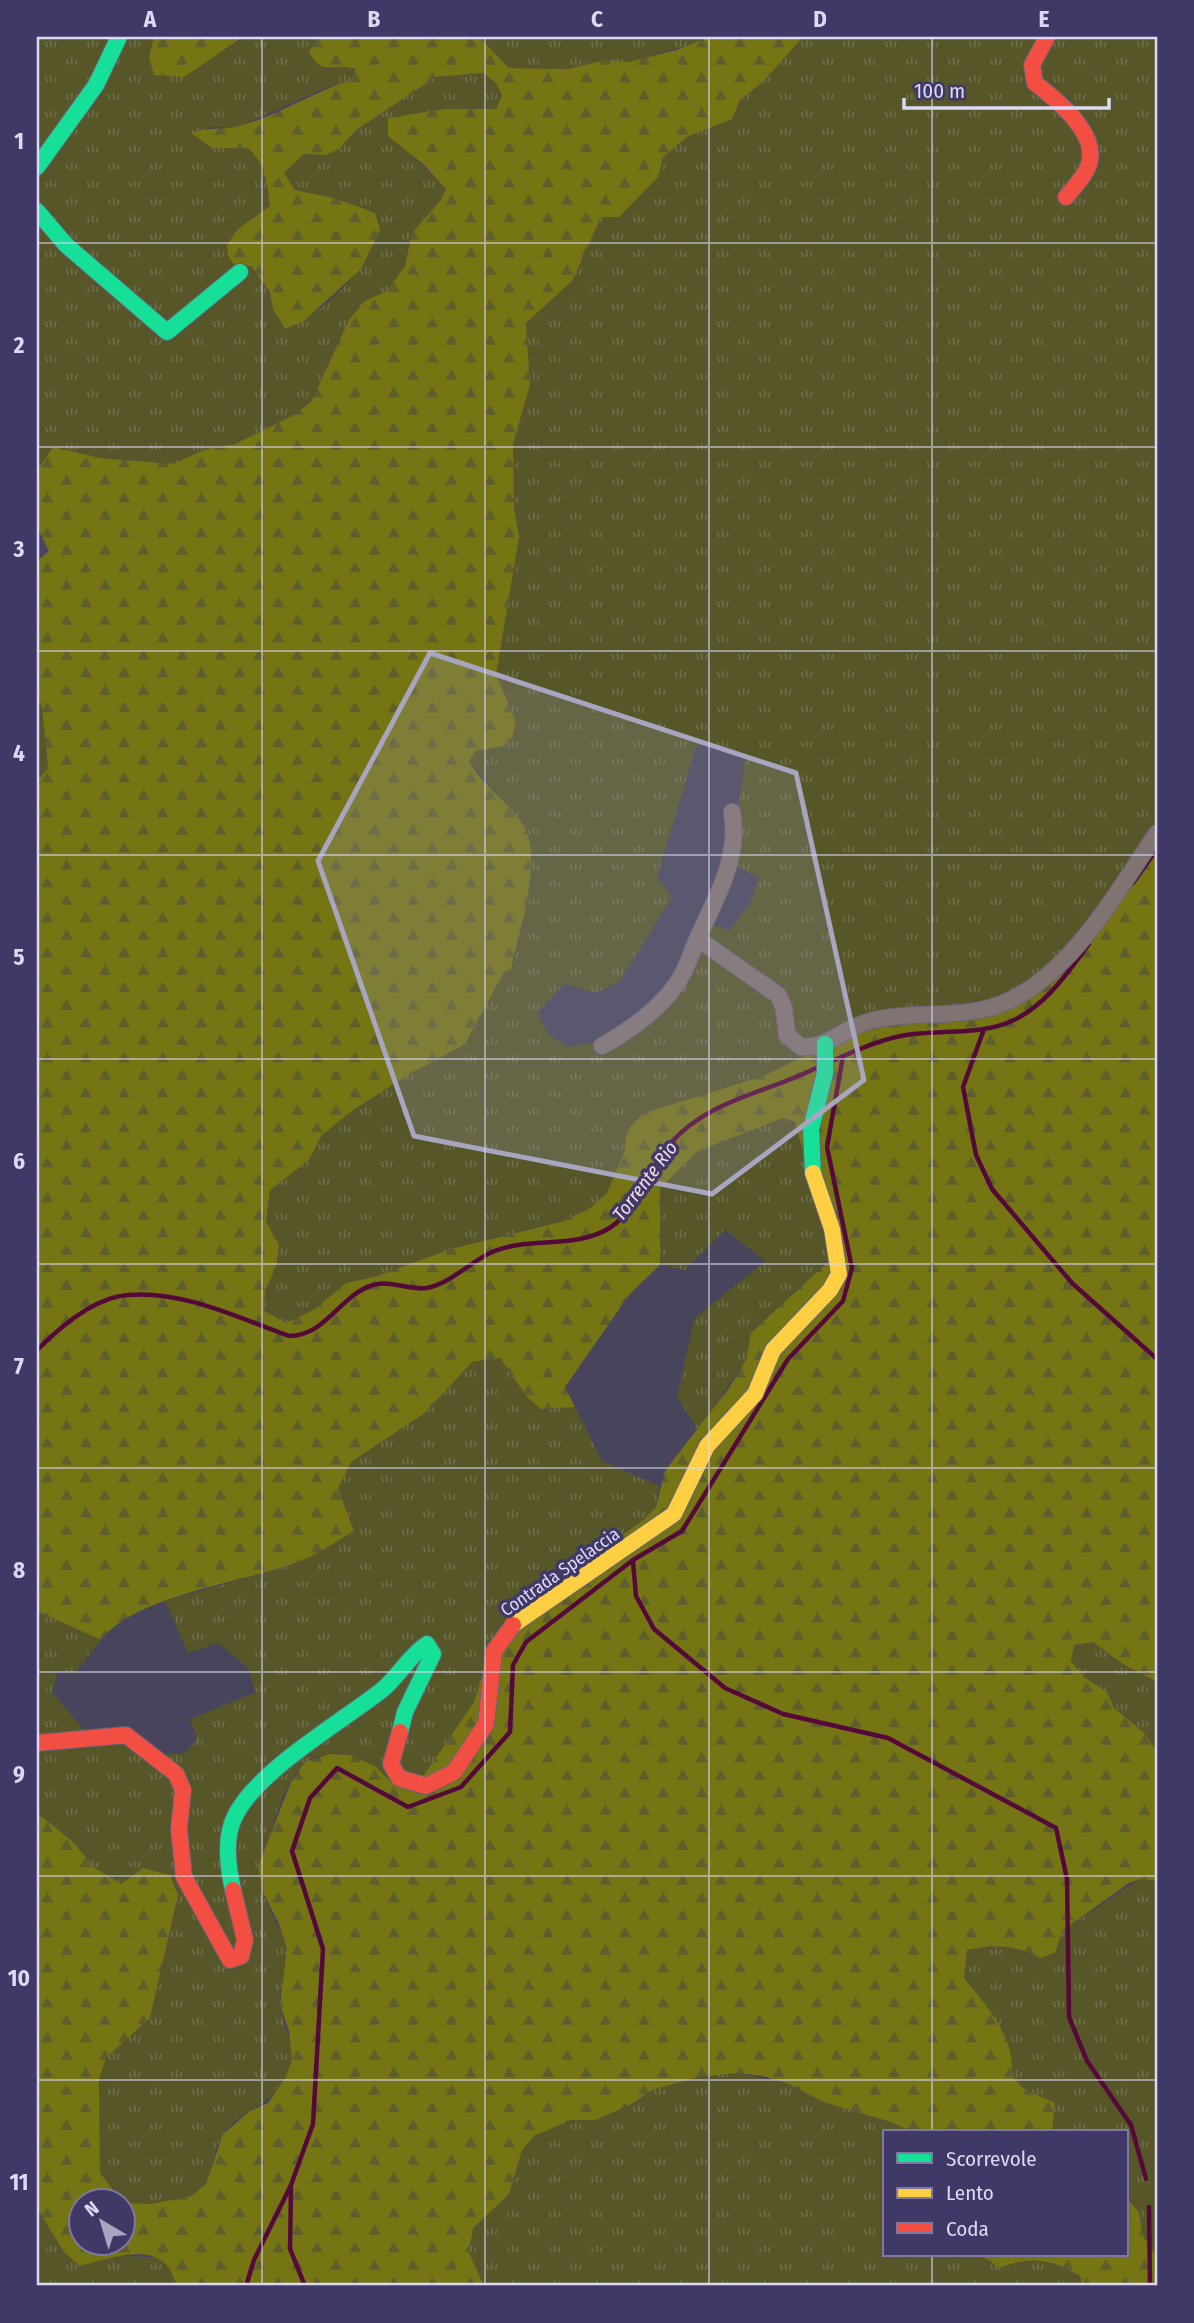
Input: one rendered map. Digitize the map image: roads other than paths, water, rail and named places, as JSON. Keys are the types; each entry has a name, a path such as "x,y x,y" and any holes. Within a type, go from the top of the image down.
{"street":[{"path":"37,167 96,85 119,37"},
{"path":"1047,37 1032,65 1035,83 1063,105 1090,144 1088,169 1066,197"},
{"path":"37,211 66,245 167,332 240,272"},
{"path":"602,1046 639,1024 670,993 686,971 723,885 736,831 732,812"},
{"path":"698,939 778,995 784,1008 787,1035 792,1043 808,1048 826,1049 851,1026 875,1019 980,1010 1003,1003 1037,985 1098,921 1157,833"},
{"name":"Contrada Spelaccia","path":"37,1743 126,1735 176,1774 183,1790 179,1829 184,1877 230,1960 241,1956 245,1940 227,1866 234,1817 260,1782 385,1687 412,1654 427,1644 433,1654 424,1678 405,1712 391,1764 399,1778 426,1786 454,1772 486,1724 494,1651 514,1624 674,1514 707,1446 755,1394 773,1350 830,1290 839,1274 832,1229 810,1165 811,1129 825,1073 826,1049"}],"waterway":[{"name":"Torrente Rio","path":"1133,883 1157,849"},
{"name":"Torrente Rio","path":"832,1061 893,1038 977,1030 1014,1020 1047,996 1089,944"},
{"path":"984,1029 963,1087 976,1155 992,1189 1072,1283 1157,1359"},
{"path":"246,2286 254,2260 291,2185 313,2124 323,1949 292,1851 310,1798 337,1768 408,1807 461,1787 510,1732 513,1665 526,1642 633,1560 682,1531 788,1359 843,1301 852,1268 827,1147 843,1056"},
{"name":"Torrente Rio","path":"37,1350 67,1323 91,1307 128,1295 189,1301 289,1336 302,1334 323,1322 361,1290 373,1285 413,1288 435,1286 484,1256 506,1247 568,1241 597,1234 621,1219 669,1145 702,1117 739,1098 818,1067"},
{"path":"633,1561 636,1596 654,1629 725,1688 783,1714 888,1738 1056,1828 1067,1879 1069,2017 1087,2061 1131,2125 1146,2179"},
{"path":"291,2188 290,2249 305,2286"},
{"path":"1149,2207 1150,2286"}]}
